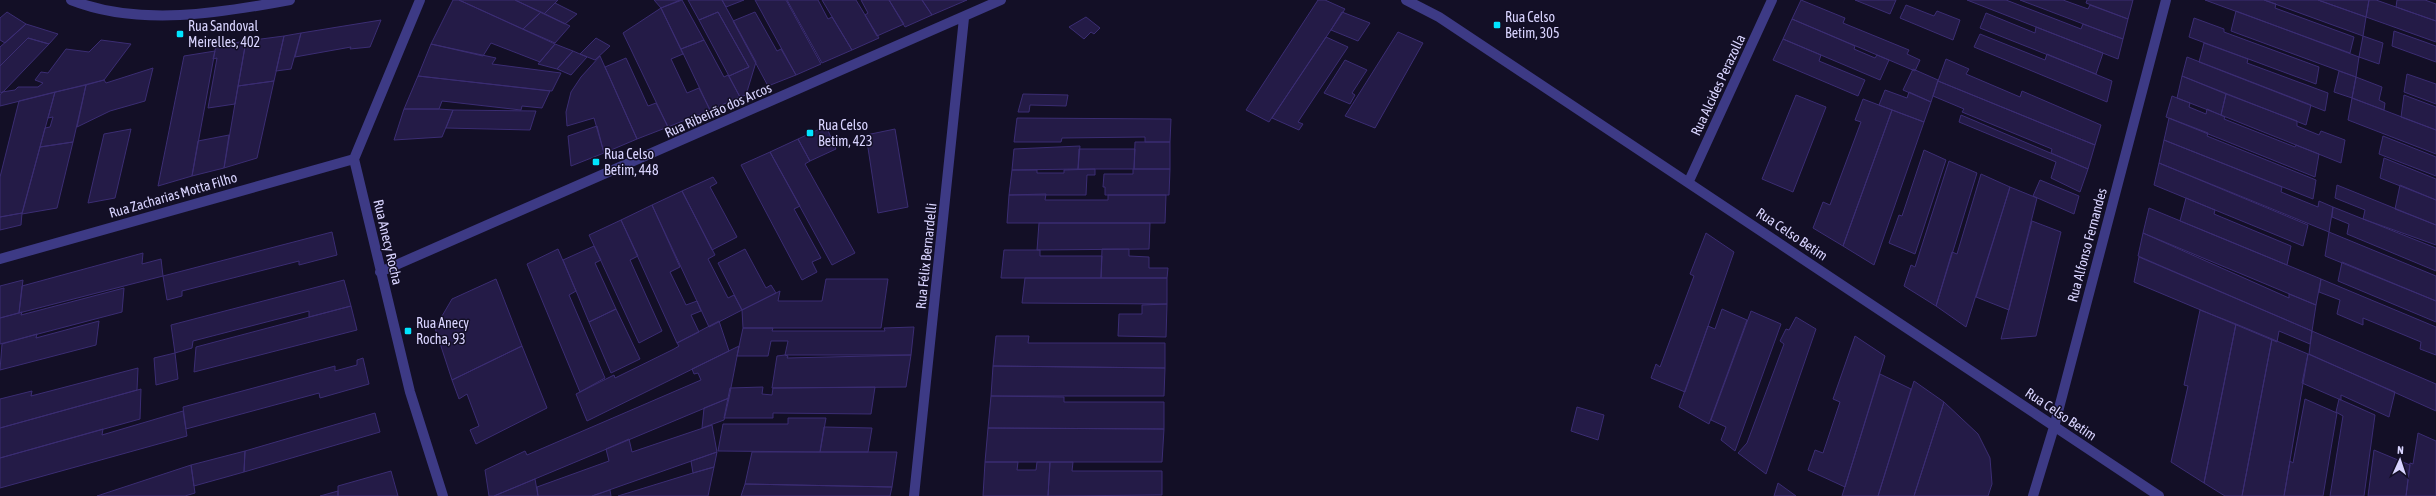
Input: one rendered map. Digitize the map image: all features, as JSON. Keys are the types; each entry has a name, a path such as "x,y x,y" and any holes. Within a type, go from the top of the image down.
{"street":[{"path":"71,0 84,6 137,13 183,16 290,0"},
{"path":"354,159 420,0"},
{"name":"Rua Ribeirão dos Arcos","path":"380,272 964,18 1001,0"},
{"name":"Rua Alcides Perazolla","path":"1689,181 1772,0"},
{"name":"Rua Alfonso Fernandes","path":"2033,496 2054,427 2166,0"},
{"name":"Rua Celso Betim","path":"1411,1 1439,17 1689,181 2159,496"},
{"name":"Rua Félix Bernardelli","path":"914,496 964,18"},
{"name":"Rua Zacharias Motta Filho","path":"0,260 354,159"},
{"name":"Rua Anecy Rocha","path":"354,159 410,392 443,496"}],"building":[{"path":"453,0 459,0 555,44 540,62 491,43 483,56 431,44"},
{"path":"459,0 515,0 541,12 523,29"},
{"path":"515,0 558,0 544,14"},
{"path":"654,0 680,0 661,8"},
{"path":"682,0 704,40 681,49 661,8"},
{"path":"688,0 722,0 756,62 746,95 740,97 729,76 749,67 718,12 699,20"},
{"path":"722,0 744,0 726,7"},
{"path":"755,0 786,0 821,64 796,75"},
{"path":"787,0 818,0 828,19 832,17 852,50 822,63"},
{"path":"822,0 856,0 879,38 852,50"},
{"path":"861,0 889,0 904,24 877,36 865,15 868,13"},
{"path":"889,0 922,0 932,15 905,27"},
{"path":"922,0 967,0 932,15"},
{"path":"1318,0 1325,0 1345,9 1269,122 1246,110"},
{"path":"1801,0 1845,18 1843,23 1909,50 1907,54 1920,60 1915,71 1792,19"},
{"path":"1855,0 1896,0 1890,14"},
{"path":"1967,0 2006,0 2081,29 2083,24 2123,39 2118,59"},
{"path":"2020,0 2063,0 2088,9 2090,5 2128,19 2123,39"},
{"path":"2087,0 2133,0 2128,19 2086,3"},
{"path":"2205,0 2264,0 2276,4 2275,8 2354,37 2350,53"},
{"path":"2264,0 2318,0 2366,17 2363,36"},
{"path":"2318,0 2369,0 2366,17"},
{"path":"2369,0 2376,0 2436,21 2436,42 2366,17"},
{"path":"2397,0 2425,0 2436,4 2436,21 2396,7"},
{"path":"555,3 577,14 565,24 544,14"},
{"path":"1906,5 1934,16 1937,11 1960,20 1953,40 1900,18"},
{"path":"661,8 683,54 671,59 687,93 699,88 710,110 668,127 623,33"},
{"path":"2236,11 2359,57 2356,77 2231,31"},
{"path":"7,12 26,24 5,43 0,40 0,18"},
{"path":"541,12 570,26 555,43 523,29"},
{"path":"718,12 749,67 729,76 699,20"},
{"path":"755,12 777,51 781,49 796,75 768,86 733,21"},
{"path":"1342,12 1370,23 1358,41 1331,30"},
{"path":"1986,13 2035,33 2036,27 2103,53 2096,74 1980,28"},
{"path":"1086,17 1100,28 1094,34 1091,32 1084,39 1069,27"},
{"path":"2194,18 2224,29 2224,32 2319,67 2316,84 2189,37"},
{"path":"1792,19 1855,46 1854,49 1875,58 1877,55 1889,60 1880,80 1783,39"},
{"path":"381,20 370,47 350,49 351,47 295,57 301,33"},
{"path":"26,24 58,34 49,44 28,38 0,66 0,47"},
{"path":"2394,31 2436,46 2436,62 2392,46"},
{"path":"1398,32 1423,43 1375,128 1345,116"},
{"path":"301,33 291,69 276,71 284,36"},
{"path":"1980,34 2045,60 2047,54 2112,81 2107,102 1974,47"},
{"path":"284,36 274,81 238,86 246,41"},
{"path":"2363,36 2383,43 2379,64 2359,57"},
{"path":"1326,37 1348,47 1298,122 1303,124 1299,130 1272,118"},
{"path":"28,38 49,44 2,93 0,92 0,66"},
{"path":"596,38 610,46 595,60 580,54"},
{"path":"1783,39 1821,55 1819,61 1865,80 1858,96 1773,60"},
{"path":"101,40 131,44 104,80 0,106 0,95 2,92 15,90 18,87 38,87 43,83 35,80 41,72 48,73 66,49 89,52"},
{"path":"704,40 724,77 728,75 740,97 710,110 681,49"},
{"path":"246,41 235,104 208,108 217,58 213,59 216,46"},
{"path":"2204,43 2248,59 2247,63 2328,93 2325,111 2199,62"},
{"path":"431,44 496,58 492,64 561,73 552,91 418,76"},
{"path":"555,44 573,51 557,69 538,64"},
{"path":"215,51 192,176 158,186 184,56"},
{"path":"573,51 587,57 571,75 557,69"},
{"path":"600,56 637,139 604,153 594,118 567,126 566,112 571,92 581,77"},
{"path":"2187,57 2311,105 2306,125 2182,76"},
{"path":"626,58 648,106 656,103 668,127 637,139 605,67"},
{"path":"1946,59 1969,69 1966,74 2020,97 2022,91 2101,125 2095,145 1938,81"},
{"path":"1345,60 1367,70 1352,93 1355,95 1350,104 1324,93"},
{"path":"153,68 145,101 110,111 77,127 86,85 104,80 106,83"},
{"path":"1913,69 1938,80 1931,102 1903,90"},
{"path":"2339,71 2356,77 2352,98 2334,92"},
{"path":"2407,74 2436,84 2436,104 2404,92"},
{"path":"418,76 550,91 542,108 522,106 521,110 442,101 439,109 404,109"},
{"path":"2182,76 2226,94 2221,115 2177,98"},
{"path":"2356,77 2382,87 2379,100 2385,103 2384,110 2352,98"},
{"path":"274,81 257,158 224,168 238,86"},
{"path":"1938,81 2095,145 2088,169 2051,153 2052,149 1962,112 1964,109 1933,96"},
{"path":"86,85 73,142 40,147 45,128 50,127 53,117 48,118 55,92"},
{"path":"1885,90 1907,98 1909,92 1931,102 1924,122 1879,105"},
{"path":"55,92 22,213 0,217 0,177 19,101"},
{"path":"1023,94 1068,95 1066,106 1030,105 1029,112 1018,112"},
{"path":"2226,94 2297,121 2297,126 2319,135 2321,131 2345,140 2341,163 2221,115"},
{"path":"1796,95 1826,107 1793,192 1762,179"},
{"path":"2404,95 2436,107 2436,130 2401,117"},
{"path":"2172,96 2190,103 2189,107 2206,114 2207,109 2225,117 2224,119 2295,147 2296,145 2319,154 2315,177 2166,117"},
{"path":"2352,98 2436,130 2436,154 2348,120"},
{"path":"1863,99 1892,110 1843,246 1813,228 1823,202 1830,205 1861,122 1855,120"},
{"path":"404,109 453,110 442,137 394,140"},
{"path":"453,110 536,111 530,130 446,128"},
{"path":"1892,110 1924,122 1874,265 1843,246"},
{"path":"1961,115 2088,169 2080,192 2051,178 2056,162 1959,122"},
{"path":"1017,118 1171,119 1170,142 1145,142 1145,137 1062,138 1061,142 1014,142"},
{"path":"2169,118 2208,133 2207,136 2316,180 2313,199 2164,140"},
{"path":"597,126 604,153 571,166 568,136"},
{"path":"826,126 836,149 810,161 798,139"},
{"path":"131,129 115,198 88,203 104,134"},
{"path":"895,129 908,207 878,213 866,135"},
{"path":"229,135 224,168 192,176 198,141"},
{"path":"2383,136 2436,157 2436,176 2379,154"},
{"path":"798,139 810,161 805,164 855,253 832,265 770,152"},
{"path":"2164,140 2282,187 2281,192 2318,207 2319,201 2333,207 2329,232 2159,163"},
{"path":"73,142 57,208 22,214 40,147"},
{"path":"1135,142 1170,142 1170,169 1134,169"},
{"path":"1080,146 1078,169 1012,170 1014,149"},
{"path":"1079,149 1135,149 1134,169 1078,169"},
{"path":"1924,150 1946,160 1915,254 1889,243 1899,215 1902,216"},
{"path":"770,152 800,206 794,209 821,258 812,262 817,272 802,280 741,165"},
{"path":"2384,158 2436,179 2436,200 2380,178"},
{"path":"1949,161 1977,173 1936,306 1904,286 1911,265 1915,267"},
{"path":"2159,163 2308,225 2303,246 2154,185"},
{"path":"1095,169 1095,175 1087,175 1086,195 1009,195 1012,170 1037,170 1037,173 1064,173 1064,170"},
{"path":"1133,169 1170,169 1169,195 1105,195 1105,187 1103,187 1104,174 1133,174"},
{"path":"1981,174 2010,187 1966,327 1936,306 1952,252 1957,254"},
{"path":"713,177 717,183 710,187 737,237 712,250 682,191"},
{"path":"2040,180 2079,196 2074,214 2033,196"},
{"path":"2337,185 2436,225 2436,245 2363,219 2365,210 2335,198"},
{"path":"2400,185 2436,200 2436,225 2395,209"},
{"path":"2010,187 2037,198 2009,310 1976,297"},
{"path":"682,191 715,255 708,259 728,298 734,295 742,310 709,327 652,205"},
{"path":"1046,194 1045,200 1108,200 1108,195 1166,195 1165,223 1007,223 1009,195"},
{"path":"2186,198 2215,210 2214,214 2291,246 2287,265 2180,221"},
{"path":"652,205 680,267 670,272 686,305 697,301 701,311 691,315 699,332 677,343 621,220"},
{"path":"2333,207 2436,248 2436,271 2347,234 2349,224 2332,217"},
{"path":"2149,208 2321,279 2316,305 2143,233"},
{"path":"22,213 21,225 0,230 0,217"},
{"path":"621,220 638,256 630,260 662,331 639,343 589,235"},
{"path":"2032,221 2061,232 2036,336 2001,339"},
{"path":"1039,223 1150,223 1149,249 1037,250"},
{"path":"332,232 337,255 299,265 299,261 182,291 182,296 167,300 163,276"},
{"path":"2329,232 2436,276 2436,301 2325,256"},
{"path":"1706,233 1734,252 1685,392 1651,378 1656,364 1660,367 1694,276 1690,274"},
{"path":"2143,233 2289,298 2289,294 2316,305 2312,331 2138,256"},
{"path":"594,246 601,260 595,263 616,309 589,322 563,260"},
{"path":"558,249 576,291 569,295 605,378 580,392 527,264"},
{"path":"745,249 766,288 771,285 776,293 742,310 718,263"},
{"path":"1102,249 1129,249 1129,256 1149,257 1149,268 1168,268 1167,278 1101,278"},
{"path":"1004,250 1040,250 1040,256 1102,256 1101,278 1001,278"},
{"path":"143,253 142,264 161,259 163,276 19,313 22,286"},
{"path":"2139,257 2312,331 2310,344 2279,331 2277,342 2134,282"},
{"path":"2342,262 2436,301 2436,322 2338,281"},
{"path":"1025,278 1167,278 1167,304 1022,303"},
{"path":"496,279 522,346 452,380 435,328 452,299"},
{"path":"826,279 888,279 881,328 743,328 742,310 780,291 778,301 822,301"},
{"path":"2321,279 2436,327 2436,355 2420,349 2421,342 2363,318 2363,325 2337,314 2340,300 2319,292"},
{"path":"23,280 19,313 0,318 0,286"},
{"path":"344,280 351,306 309,317 309,311 193,341 192,348 175,353 171,325"},
{"path":"124,288 122,312 0,344 0,318 22,312 21,315"},
{"path":"1167,304 1166,337 1118,336 1119,314 1142,314 1142,305"},
{"path":"351,306 357,330 194,372 196,347"},
{"path":"616,309 640,359 611,373 589,322"},
{"path":"1722,309 1747,320 1709,424 1679,407 1708,326 1715,329"},
{"path":"2200,310 2236,324 2204,483 2171,462 2188,386 2184,385"},
{"path":"1751,311 1781,324 1735,451 1721,440 1726,427 1711,420"},
{"path":"1796,317 1816,329 1766,474 1738,453 1747,443 1784,344 1780,341 1786,329 1789,330"},
{"path":"99,321 96,345 0,370 2,344 37,334 36,338"},
{"path":"719,321 729,351 587,421 576,394 614,375 615,378 674,349 679,346 677,343"},
{"path":"2236,324 2272,339 2242,496 2225,496 2204,483"},
{"path":"914,327 911,355 785,355 788,341 771,341 768,356 737,356 743,328 773,328 772,331 885,331 884,328"},
{"path":"2312,331 2436,384 2436,411 2309,354"},
{"path":"996,336 1029,336 1028,343 1165,343 1165,368 993,366"},
{"path":"1855,336 1885,356 1845,487 1808,470 1815,450 1823,453 1840,402 1833,399"},
{"path":"2272,339 2308,354 2284,496 2242,496"},
{"path":"522,346 547,408 476,444 470,430 479,426 467,394 459,399 452,380"},
{"path":"739,346 729,398 494,496 489,496 485,470 525,451 527,455 701,380 698,373 694,374 692,369"},
{"path":"175,353 178,379 156,385 154,358"},
{"path":"2308,354 2395,392 2389,417 2341,395 2341,400 2302,383"},
{"path":"911,355 906,387 772,388 777,356 788,356 787,358"},
{"path":"363,358 369,384 320,398 319,393 186,429 183,407 335,366 335,371 357,365 357,360"},
{"path":"993,366 1165,368 1164,396 991,396"},
{"path":"138,368 137,390 0,428 0,399 32,391 31,396"},
{"path":"1880,374 1911,389 1878,496 1842,496"},
{"path":"1914,381 1944,402 1914,496 1878,496"},
{"path":"763,387 762,394 772,395 773,388 875,387 871,414 773,413 773,418 724,418 730,388"},
{"path":"141,389 140,419 0,458 0,428"},
{"path":"991,396 1064,397 1064,402 1164,402 1164,429 988,428"},
{"path":"729,398 724,420 702,428 704,408"},
{"path":"2305,399 2337,413 2323,496 2284,496 2290,461 2293,463"},
{"path":"2339,399 2375,415 2364,496 2330,496 2343,416 2336,412"},
{"path":"1944,402 1978,434 1990,458 1992,484 1988,496 1914,496"},
{"path":"1577,407 1604,415 1598,440 1571,431"},
{"path":"183,411 187,436 0,488 0,458 103,429 102,435"},
{"path":"375,413 380,432 244,472 245,451"},
{"path":"788,418 826,418 820,452 718,451 723,424 788,424"},
{"path":"712,425 717,452 592,496 538,496 537,487 609,461 606,449 629,439 632,452"},
{"path":"824,427 872,428 868,452 820,452"},
{"path":"988,428 1164,429 1162,462 985,462"},
{"path":"2418,433 2436,441 2436,496 2406,496 2410,463 2413,464"},
{"path":"2374,450 2410,465 2406,496 2368,496"},
{"path":"245,451 244,472 194,486 191,465"},
{"path":"717,452 714,467 693,473 691,461"},
{"path":"752,452 897,452 892,487 745,484"},
{"path":"985,462 1018,462 1017,470 1036,470 1037,462 1050,462 1048,496 983,496"},
{"path":"1050,462 1073,462 1072,471 1162,471 1162,495 1048,496"},
{"path":"191,465 195,493 185,496 97,496"},
{"path":"714,467 708,496 618,496 693,473"},
{"path":"391,471 398,496 338,496 338,486"},
{"path":"535,479 538,496 494,496"},
{"path":"1778,483 1796,496 1774,496"},
{"path":"745,484 892,487 890,496 741,496"},
{"path":"610,490 611,496 592,496"},
{"path":"338,491 338,496 320,496"}],"place":[{"name":"Rua Celso Betim, 305","path":"1497,25"},
{"name":"Rua Sandoval Meirelles, 402","path":"180,34"},
{"name":"Rua Celso Betim, 423","path":"810,133"},
{"name":"Rua Celso Betim, 448","path":"596,162"},
{"name":"Rua Anecy Rocha, 93","path":"408,331"}]}
